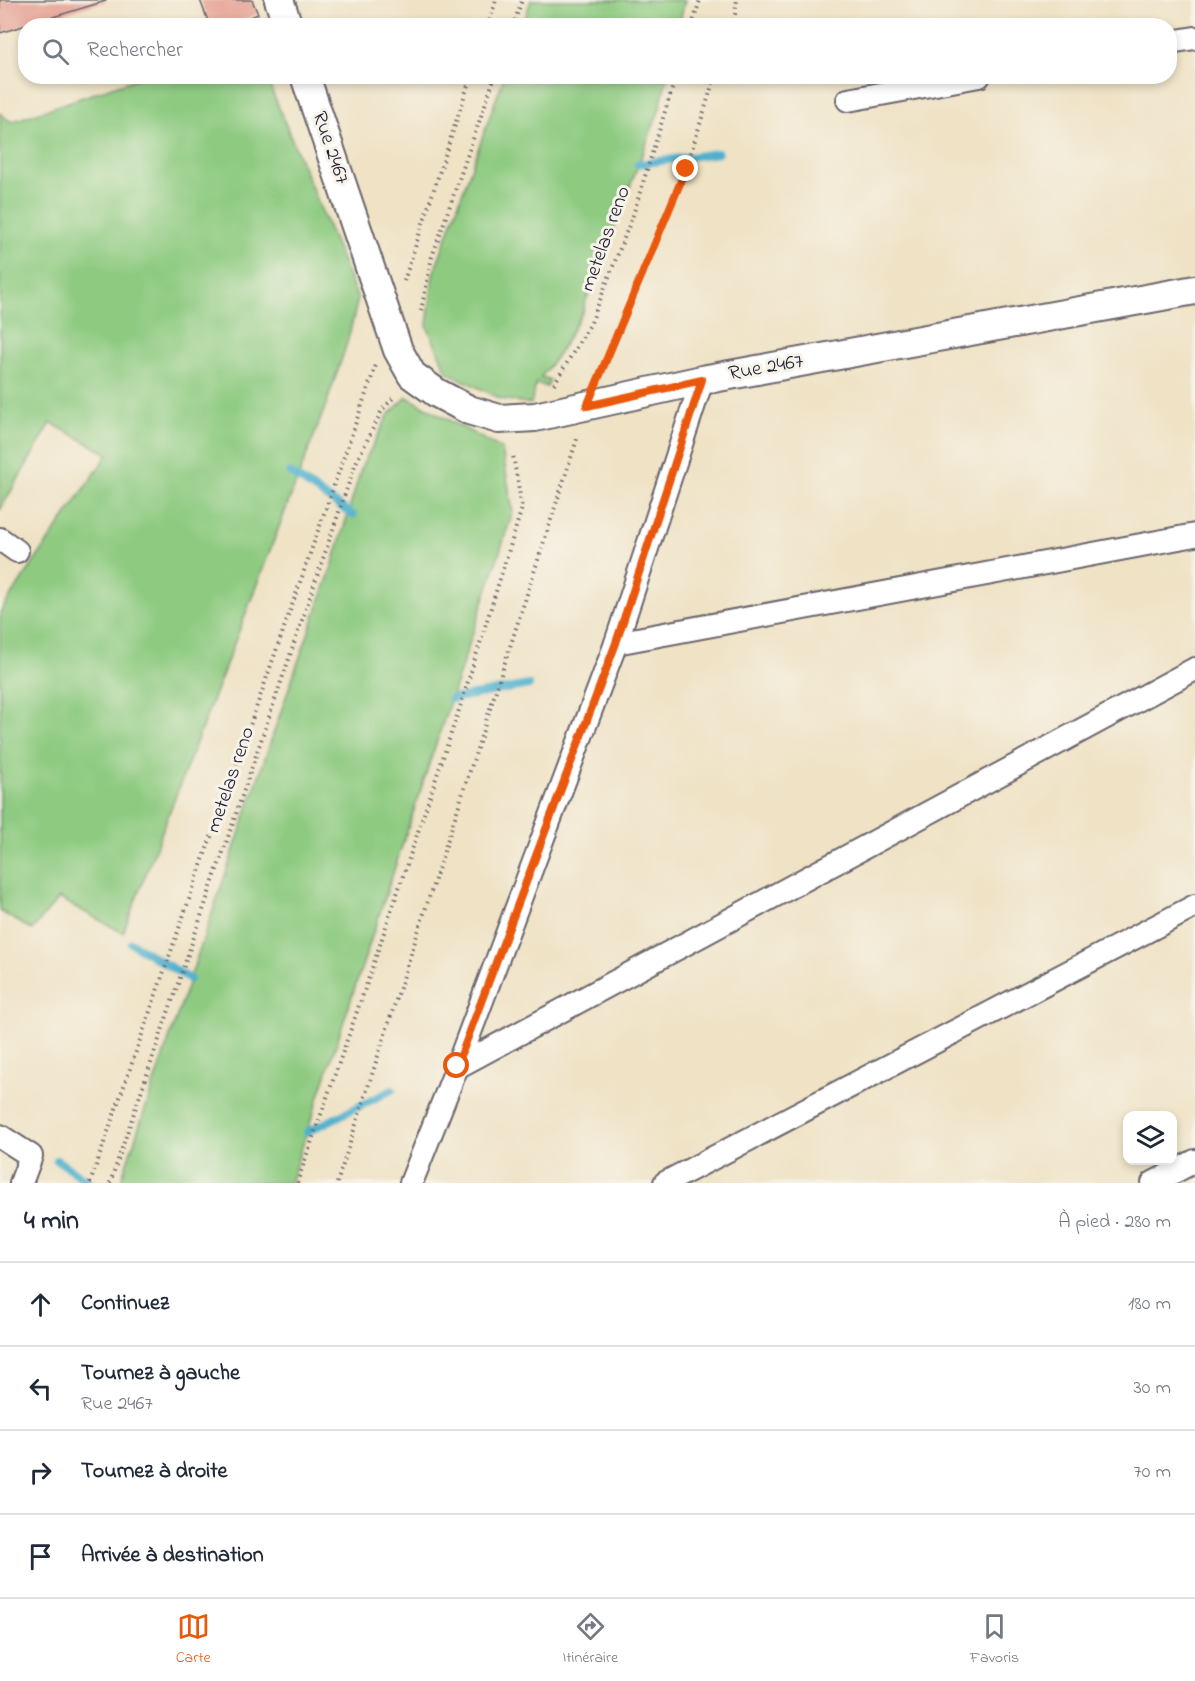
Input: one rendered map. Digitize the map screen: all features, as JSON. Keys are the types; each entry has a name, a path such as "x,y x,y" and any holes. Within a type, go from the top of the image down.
{"street":[{"path":"279,0 285,18"},
{"path":"1177,41 1195,38"},
{"name":"Rue 2467","path":"308,84 398,350 412,375 437,393 469,410 499,419 535,417 702,380 1195,290"},
{"path":"848,100 935,84"},
{"path":"411,1183 616,643 702,380"},
{"path":"616,643 1195,535"},
{"path":"457,1066 1195,669"},
{"path":"665,1183 1195,906"},
{"path":"0,1137 31,1156 21,1183"},
{"path":"1153,1183 1195,1161"}],"path":[{"path":"490,18 496,0"},
{"path":"516,18 522,0"},
{"path":"694,18 700,0"},
{"path":"734,18 737,0"},
{"path":"90,1183 390,326 468,84"},
{"path":"422,311 432,257 492,84"},
{"name":"metelas reno","path":"548,393 591,323 633,215 674,84"},
{"path":"337,1183 587,406 686,169 713,84"},
{"name":"metelas reno","path":"110,1183 355,465 382,410 397,393"},
{"path":"297,1183 461,704 522,508 513,455"}],"green space":[{"path":"531,0 685,0 681,18 525,18"},
{"path":"121,84 269,84 358,299 347,343 327,402 123,933 59,898 32,930 0,911 0,612 108,454 51,423 0,510 0,113 11,122"},
{"path":"501,84 665,84 660,108 584,310 559,353 541,377 550,380 547,387 536,383 531,404 501,399 447,372 427,326 433,275"},
{"path":"407,397 502,449 513,512 290,1183 120,1183 333,564 362,466 389,414"}],"building":[{"path":"0,0 106,0 50,18 18,18 18,28 0,33"},
{"path":"200,0 252,0 258,14 248,18 207,18"}],"waterway":[{"path":"638,164 718,153"},
{"path":"290,473 353,515"},
{"path":"451,699 529,685"},
{"path":"131,943 190,979"},
{"path":"307,1132 392,1090"},
{"path":"57,1160 90,1183"}],"route":[{"path":"457,1066 616,643 702,380 587,406 686,169"}]}
